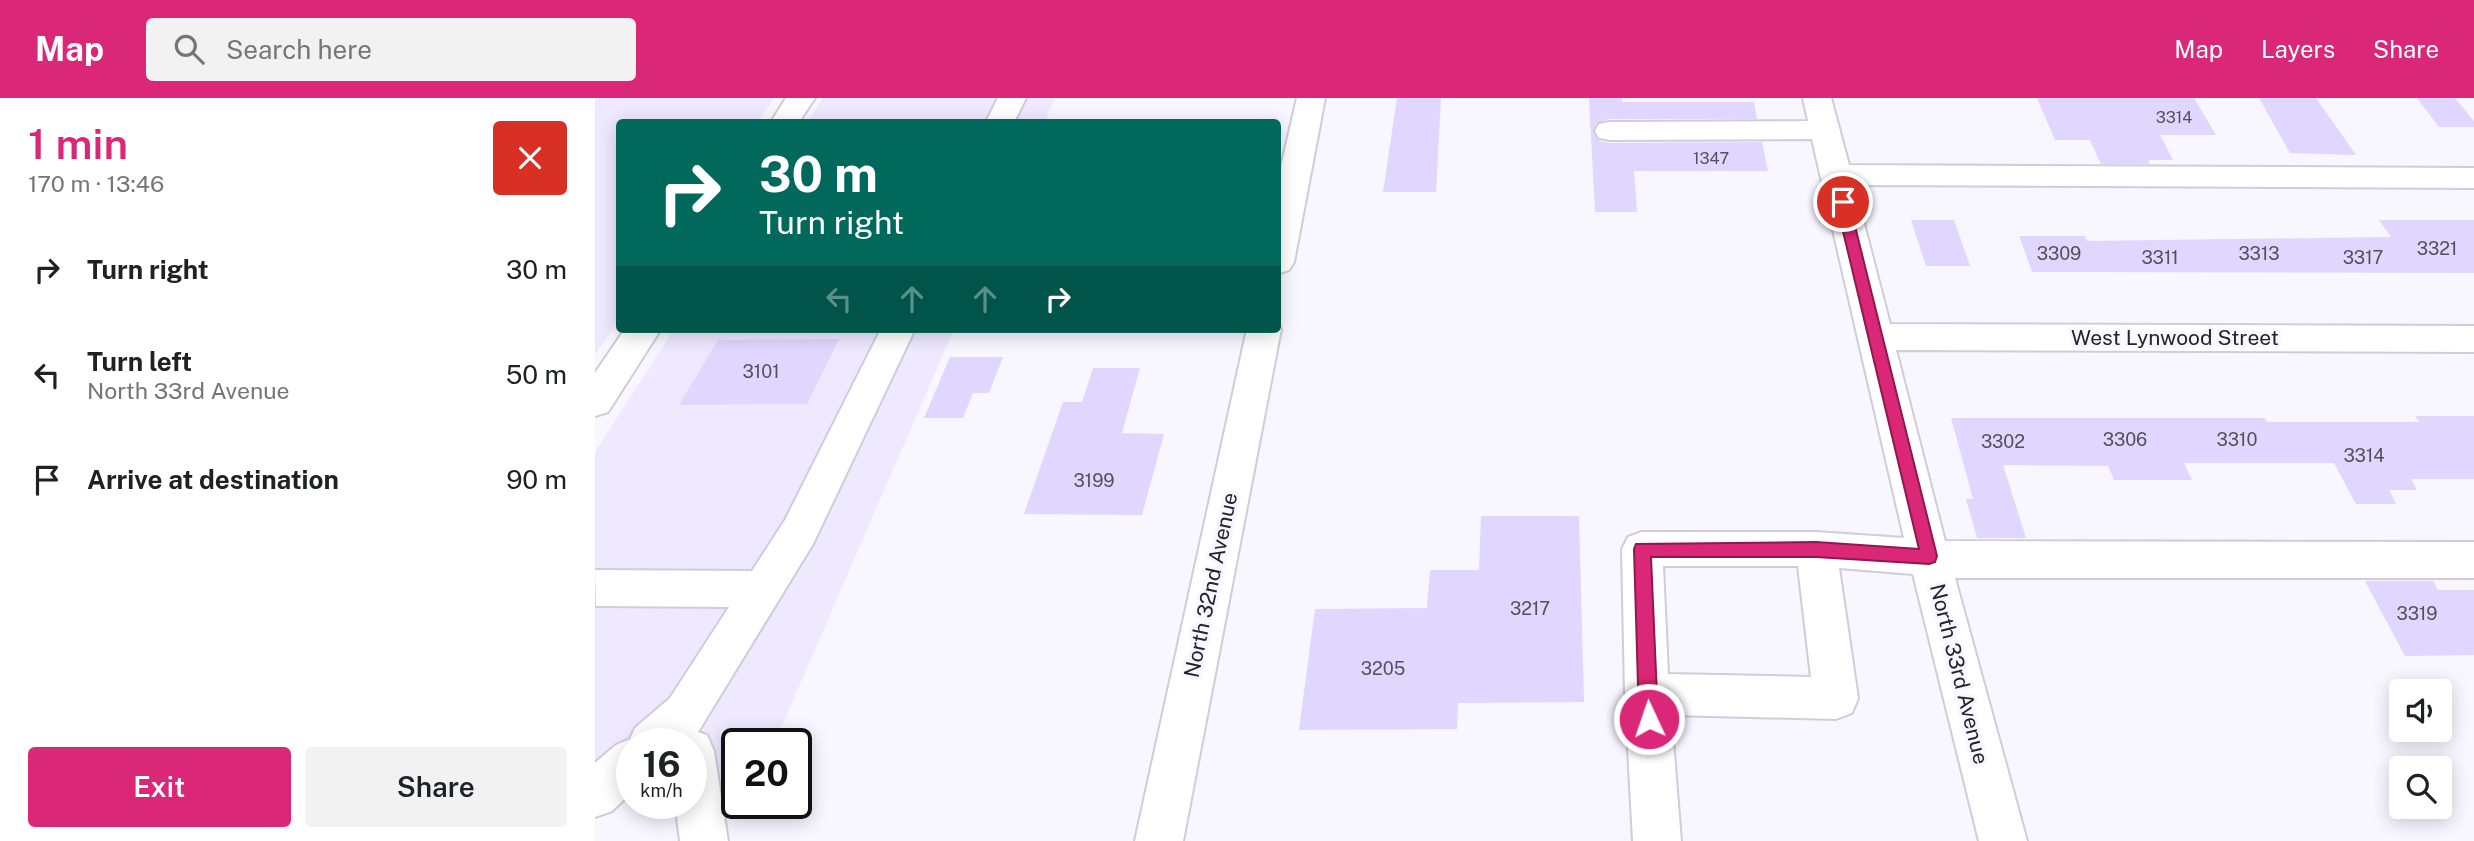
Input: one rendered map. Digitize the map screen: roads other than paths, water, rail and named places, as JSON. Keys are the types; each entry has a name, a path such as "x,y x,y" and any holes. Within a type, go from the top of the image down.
{"street":[{"path":"787,119 801,98"},
{"path":"1002,119 1012,98"},
{"path":"1281,243 1311,98"},
{"path":"1610,131 1821,114"},
{"name":"North 33rd Avenue","path":"1821,114 1929,556 2003,841"},
{"path":"1836,175 2474,178"},
{"path":"595,402 642,333"},
{"path":"693,728 764,589 799,532 896,333"},
{"name":"North 32nd Avenue","path":"1159,841 1262,333"},
{"name":"West Lynwood Street","path":"1876,337 2474,339"},
{"path":"1657,841 1647,694 1642,549 1816,549 1969,561 2474,560"},
{"path":"1647,694 1836,698 1816,549"},
{"path":"596,588 764,589"},
{"path":"595,794 616,775"},
{"path":"700,819 703,841"}]}
